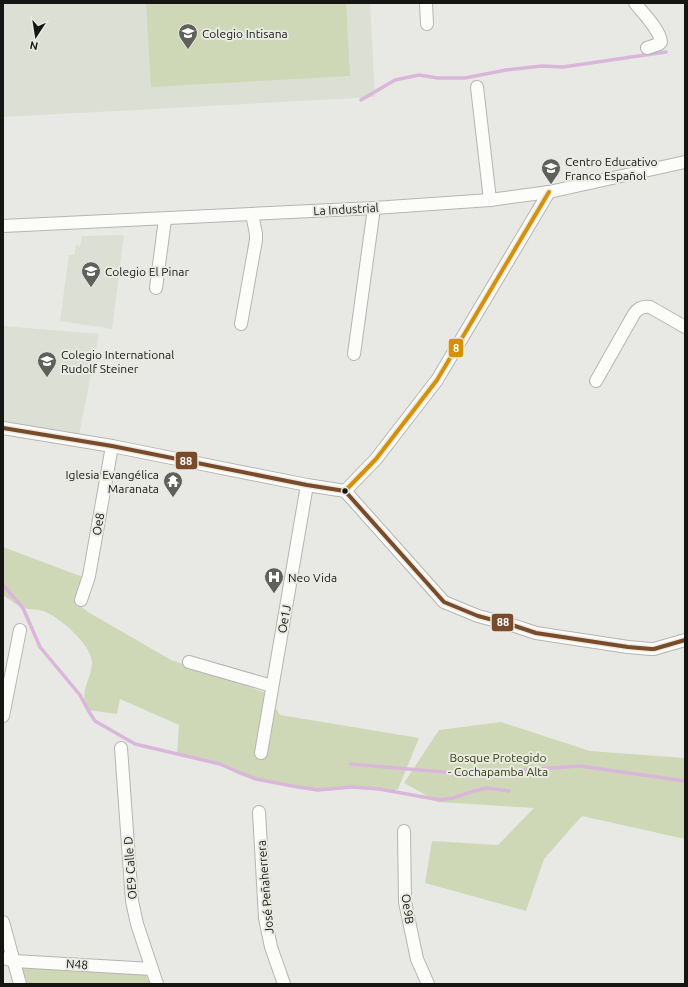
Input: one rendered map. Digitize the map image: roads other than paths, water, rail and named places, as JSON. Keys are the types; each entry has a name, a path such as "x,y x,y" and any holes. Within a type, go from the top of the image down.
{"street":[{"path":"426,3 427,24"},
{"path":"635,3 655,28 661,39 659,44 647,48"},
{"path":"477,87 490,200"},
{"name":"La Industrial","path":"3,226 374,208 490,200 549,192 685,162"},
{"path":"344,491 376,459 437,380 549,192"},
{"path":"354,354 374,208"},
{"path":"241,324 256,240 252,214"},
{"path":"156,288 165,219"},
{"path":"596,381 634,314 641,307 650,307 685,327"},
{"path":"3,428 112,446 344,491 444,602 478,616 536,633 651,649 685,640"},
{"name":"Oe8","path":"81,600 89,576 112,446"},
{"name":"Oe1J","path":"261,753 307,485"},
{"path":"3,716 20,630"},
{"path":"189,662 272,686"},
{"name":"OE9 Calle D","path":"121,748 132,902 137,924 157,984"},
{"name":"José Peñaherrera","path":"259,812 265,918 271,947 284,984"},
{"name":"Oe9B","path":"404,831 405,902 417,959 428,984"},
{"path":"3,922 8,959 20,984"},
{"name":"N48","path":"8,959 152,969"}],"waterway":[{"path":"361,100 395,80 419,75 438,78 465,78 506,70 542,66 563,67 666,52"},
{"path":"3,585 23,608 40,647 80,695 95,721 135,744 220,764 256,779 318,790 352,787 379,789 440,800 453,798 487,788 509,791"},
{"path":"350,764 467,774 580,766 685,781"}],"place":[{"name":"Colegio Intisana","path":"188,50"},
{"name":"Centro Educativo Franco Español","path":"551,185"},
{"name":"Colegio El Pinar","path":"91,288"},
{"name":"Colegio International Rudolf Steiner","path":"47,378"},
{"name":"Iglesia Evangélica Maranata","path":"173,498"},
{"name":"Neo Vida","path":"274,594"}],"park label":[{"name":"Bosque Protegido - Cochapamba Alta","path":"498,764"}]}
